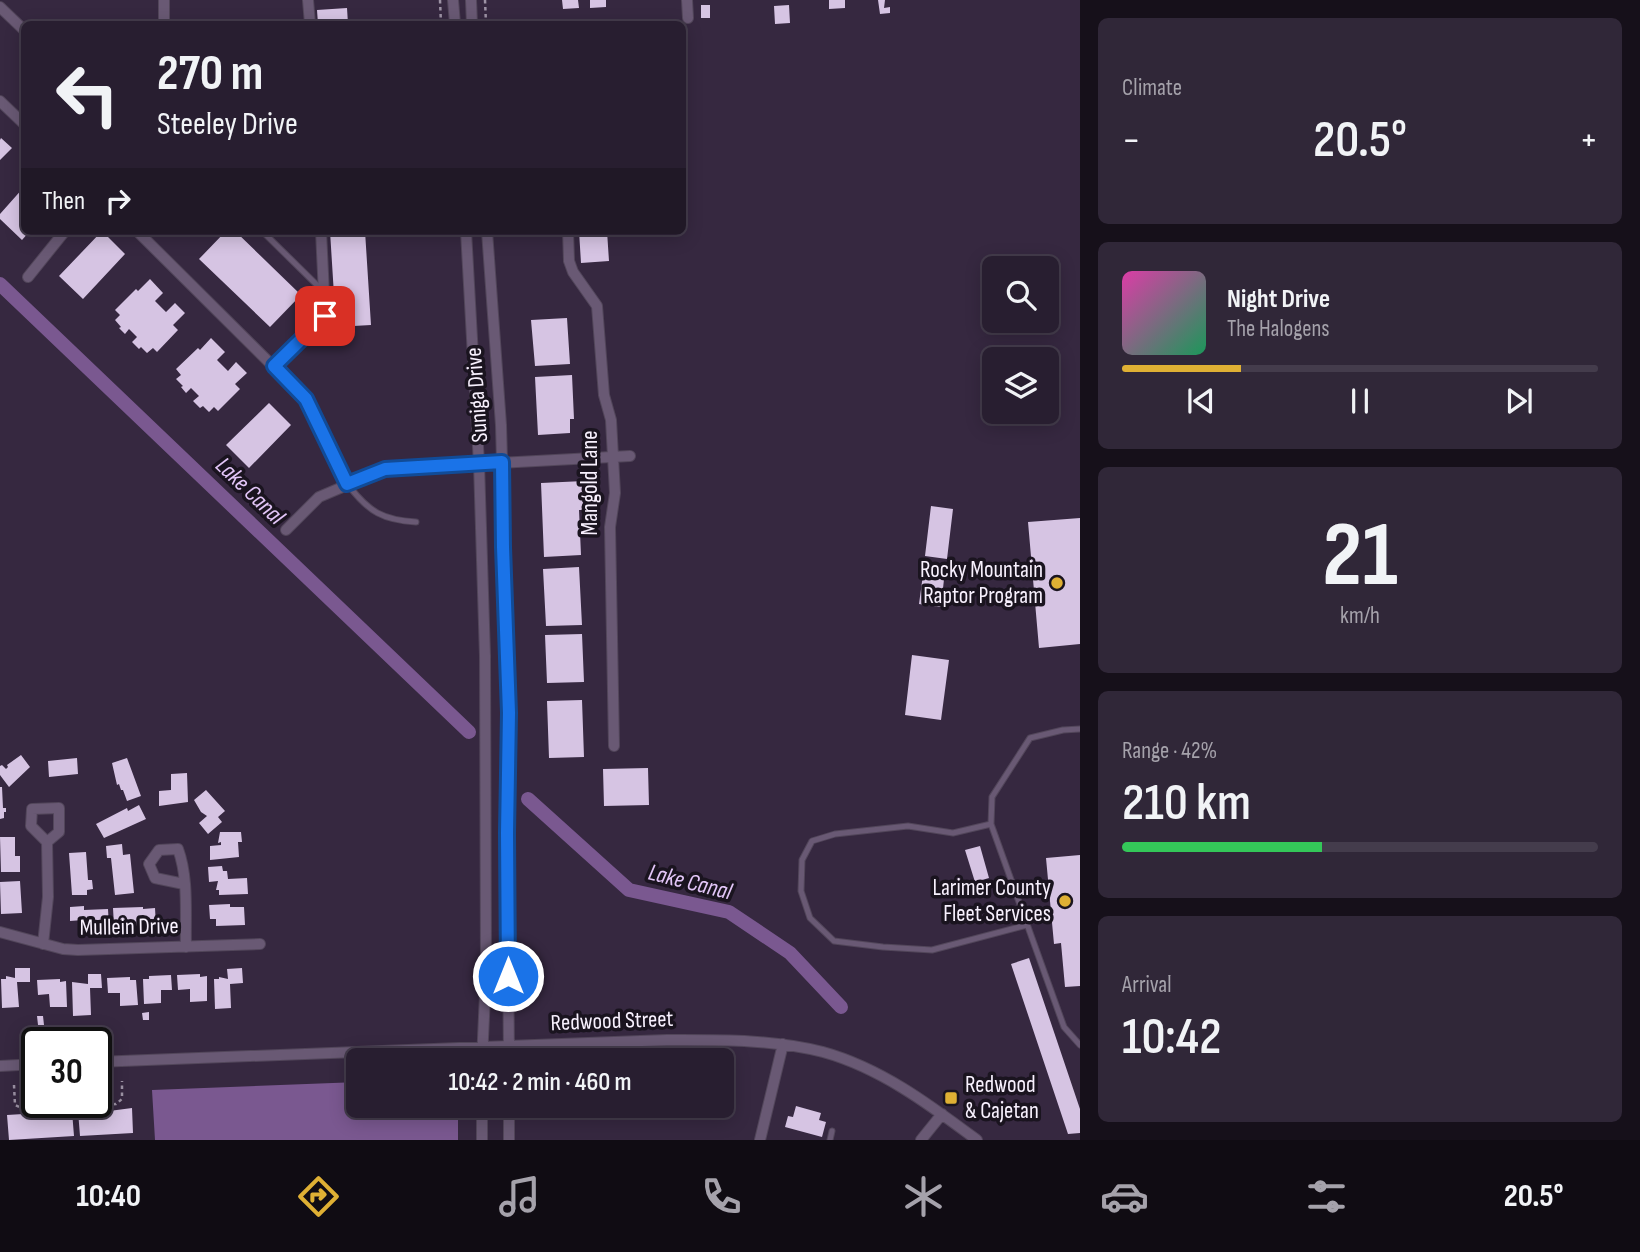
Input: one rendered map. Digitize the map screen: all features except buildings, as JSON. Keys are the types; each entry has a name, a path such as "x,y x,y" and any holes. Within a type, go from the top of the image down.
{"street":[{"path":"164,0 164,21"},
{"path":"308,0 310,21"},
{"path":"453,0 455,21"},
{"path":"471,0 472,21"},
{"path":"687,0 688,18"},
{"path":"0,7 21,27"},
{"path":"0,101 21,121"},
{"path":"28,277 62,235"},
{"path":"141,235 306,399 347,484"},
{"path":"274,366 325,316 321,235"},
{"name":"Suniga Drive","path":"466,235 479,464 485,656 486,973 482,1046"},
{"name":"Suniga Drive","path":"487,235 502,462 509,713 509,1046"},
{"name":"Mangold Lane","path":"568,235 569,261 573,272 597,306 604,395 611,420 615,493 610,527 614,746"},
{"path":"286,530 319,497 385,469 630,456"},
{"path":"43,944 48,897 47,842"},
{"path":"184,884 186,947"},
{"name":"Mullein Drive","path":"0,933 78,950 260,944"},
{"name":"Redwood Street","path":"112,1061 667,1040 729,1040 783,1044 825,1053 861,1066 919,1097 977,1140"},
{"path":"760,1140 783,1044"},
{"path":"0,1066 21,1065"},
{"path":"921,1140 942,1114"},
{"path":"482,1118 482,1140"},
{"path":"509,1118 509,1140"}],"lane":[{"path":"266,235 325,293"},
{"path":"347,484 361,503 373,512 395,521 416,522"},
{"path":"1080,729 1030,738 992,797 991,824 1064,1027 1080,1045"},
{"path":"991,824 953,833 908,826 835,834 812,841 802,860 801,891 810,918 834,941 932,950 1027,925"},
{"path":"830,1140 832,1131"}],"path":[{"path":"440,0 441,21"},
{"path":"485,0 486,21"},
{"path":"14,1085 15,1105 26,1110 116,1104 122,1099 122,1081"}],"shaded area":[{"path":"346,1083 346,1118 458,1118 458,1140 155,1140 152,1090"}],"waterway":[{"name":"Lake Canal","path":"0,284 469,732"},
{"name":"Lake Canal","path":"528,799 629,890 729,912 790,953 841,1007"}],"place":[{"name":"Rocky Mountain Raptor Program","path":"1057,583"},
{"name":"Larimer County Fleet Services","path":"1065,901"},
{"name":"Redwood & Cajetan","path":"951,1098"}],"route":[{"path":"325,316 274,366 306,399 347,484 385,469 502,462 509,713 508,976"}]}
